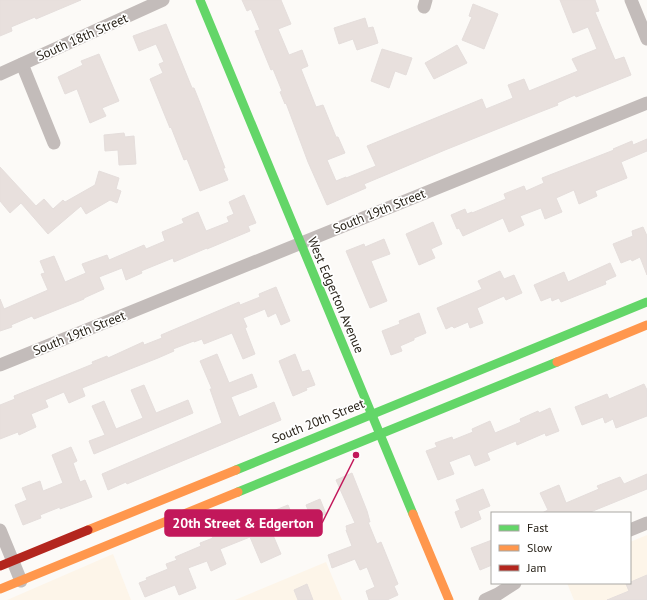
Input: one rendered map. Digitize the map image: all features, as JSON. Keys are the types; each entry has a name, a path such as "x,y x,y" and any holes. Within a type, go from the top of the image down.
{"street":[{"name":"South 18th Street","path":"0,74 163,0"},
{"name":"West Edgerton Avenue","path":"200,0 449,600"},
{"path":"631,0 647,39"},
{"path":"22,64 54,143"},
{"name":"South 19th Street","path":"0,365 647,103"},
{"name":"South 20th Street","path":"0,566 647,302"},
{"path":"0,589 647,325"},
{"path":"631,530 647,523"},
{"path":"0,530 21,581"},
{"path":"485,600 513,584"}],"shaded area":[{"path":"647,535 647,600 574,600 567,584 631,584 631,542"},
{"path":"113,554 131,600 7,600"},
{"path":"326,562 342,600 235,600"}],"building":[{"path":"0,0 81,0 36,19 35,17 11,27 12,31 0,36"},
{"path":"242,0 281,0 291,24 278,29 289,55 302,50 308,66 301,69 316,107 323,105 336,137 338,137 345,153 327,160 336,181 376,166 367,146 482,99 486,109 513,98 508,85 524,79 529,91 578,71 572,59 597,49 588,27 573,33 560,0 595,0 599,11 595,12 615,60 624,57 631,75 576,97 575,95 557,103 558,105 364,184 366,188 327,205 308,162 286,103 285,104 280,92 282,91 273,69 271,70 255,31 260,30 251,9 247,11"},
{"path":"473,4 498,14 484,49 462,40 472,17 469,16"},
{"path":"365,18 368,28 373,27 378,43 357,50 353,39 339,44 334,28"},
{"path":"166,24 192,88 194,88 200,103 225,168 223,168 228,180 200,191 187,159 184,160 150,79 163,73 159,64 164,62 156,44 139,51 133,36"},
{"path":"457,45 467,63 434,79 425,63"},
{"path":"382,49 412,58 406,75 395,71 389,88 371,81"},
{"path":"99,54 119,101 102,108 106,116 90,123 77,89 65,94 58,77 83,65 81,61"},
{"path":"124,133 125,137 134,136 136,164 119,165 118,150 105,151 104,135"},
{"path":"647,139 647,151 621,162 627,178 595,191 597,196 579,204 574,190 556,198 562,212 545,219 541,208 520,216 524,225 509,232 503,218 463,236 459,228 457,229 451,215 465,209 467,214 472,213 506,199 504,194 524,186 526,191 544,183 542,178 614,150 613,149 632,141 633,145"},
{"path":"0,167 36,206 44,199 53,209 63,200 65,202 95,185 99,171 119,178 116,189 121,191 117,203 110,200 86,214 81,206 48,234 21,203 10,213 0,201"},
{"path":"244,195 256,223 248,226 250,231 174,262 173,258 141,271 142,273 126,280 122,268 99,277 104,289 84,299 34,319 32,316 11,325 12,327 0,331 0,299 4,309 48,290 41,274 45,273 40,261 54,256 65,282 86,273 82,264 107,255 109,260 144,245 146,249 165,241 162,232 184,223 182,219 198,212 206,231 229,222 227,217 234,214 229,202"},
{"path":"433,222 442,244 431,249 435,258 419,265 406,234"},
{"path":"643,227 647,236 647,275 640,257 632,261 631,259 621,263 613,244 633,236 632,231"},
{"path":"384,239 390,254 371,261 387,301 370,308 346,251 364,244 365,247"},
{"path":"610,263 616,276 605,281 606,284 561,302 559,298 552,301 551,297 541,301 534,285 564,272 568,282"},
{"path":"500,271 504,279 514,275 522,293 506,300 504,296 477,308 483,323 470,328 468,322 454,328 452,326 446,329 437,308 482,289 478,281"},
{"path":"276,287 290,321 281,325 276,313 268,317 265,309 243,318 247,327 245,328 255,354 243,359 232,333 204,344 202,339 194,341 173,349 174,351 158,358 82,388 85,396 69,403 64,392 45,400 48,407 31,414 36,427 19,435 18,432 0,439 0,405 15,399 14,396 93,364 92,362 107,356 108,358 143,342 144,345 162,338 161,335 239,302 240,305 260,297 259,294"},
{"path":"419,313 426,333 400,346 402,351 391,355 382,331 400,324 399,321"},
{"path":"217,354 229,383 252,374 257,387 231,397 239,417 274,402 281,420 127,484 126,482 108,490 102,474 222,423 210,389 212,389 200,361"},
{"path":"295,354 302,372 309,370 315,385 306,388 307,390 293,396 279,361"},
{"path":"644,384 647,390 647,416 616,428 613,419 605,423 603,417 582,425 575,407 607,394 609,399"},
{"path":"144,385 156,413 188,400 193,413 94,454 89,441 105,435 92,406 104,401 116,429 143,418 131,390"},
{"path":"550,408 559,431 546,436 545,433 517,445 516,441 487,453 490,460 475,466 470,454 449,462 454,474 438,480 426,451 437,447 435,443 452,437 453,440 473,432 472,429 490,421 495,433 521,422 520,419 538,411 539,413"},
{"path":"71,447 77,461 73,463 80,482 85,480 92,497 40,515 41,518 23,525 15,505 27,500 22,488 40,481 43,491 63,483 52,455"},
{"path":"352,473 367,511 370,522 368,522 377,544 381,542 398,584 394,586 398,595 387,600 369,600 366,591 375,587 367,567 360,570 355,559 332,568 328,555 352,546 346,526 355,523 336,480"},
{"path":"647,474 647,489 590,512 544,512 548,510 540,493 559,485 566,503 599,489 597,486 620,477 624,484"},
{"path":"483,489 490,506 478,511 481,519 461,528 455,512 460,510 456,500"},
{"path":"320,499 326,514 312,520 306,505"},
{"path":"288,505 294,519 270,528 281,554 261,563 250,537 220,549 226,564 211,571 207,561 188,568 196,588 179,595 175,585 145,597 139,583 147,580 146,578 168,569 166,564 177,560 175,557 201,546 200,543 213,538 211,535 257,515 258,517"},
{"path":"491,540 491,565 480,570 471,548"},
{"path":"647,575 647,600 607,600 629,591 626,584 631,584 631,582"},
{"path":"307,584 313,600 298,600 294,590"}],"traffic: fast":[{"path":"200,0 413,514"},
{"path":"236,470 647,302"},
{"path":"238,492 557,362"}],"traffic: slow":[{"path":"557,362 647,325"},
{"path":"88,530 236,470"},
{"path":"0,589 238,492"},
{"path":"413,514 449,600"}],"traffic: jam":[{"path":"0,566 88,530"}],"place":[{"name":"20th Street & Edgerton","path":"356,455"}]}
